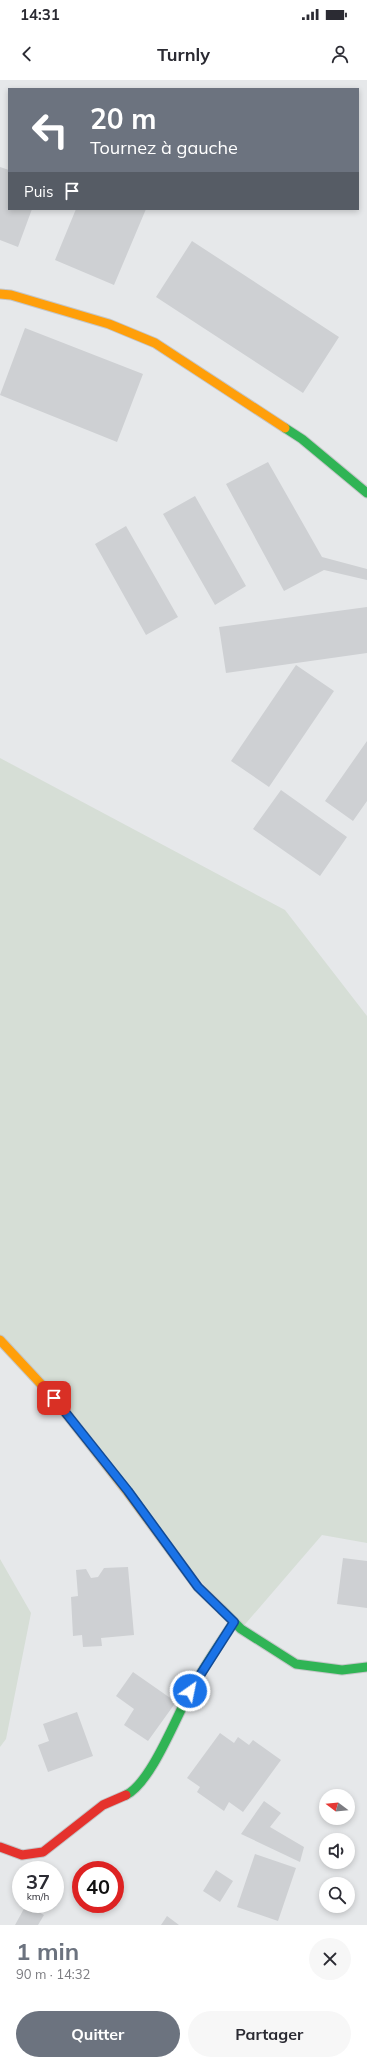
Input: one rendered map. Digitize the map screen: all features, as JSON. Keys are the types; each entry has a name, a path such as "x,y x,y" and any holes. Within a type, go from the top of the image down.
{"street":[{"path":"0,294 11,295 109,324 155,343 302,439 367,493"},
{"path":"0,1340 54,1398 128,1491 198,1587 241,1629 296,1664 342,1670 367,1667"},
{"path":"0,1847 22,1855 43,1852 102,1805 134,1791 152,1766 190,1691 234,1622"}],"shaded area":[{"path":"0,758 285,910 367,1016 367,1543 322,1535 241,1629 0,1340"},
{"path":"0,1559 31,1613 6,1739 0,1747"}],"building":[{"path":"0,167 8,170 8,210 32,210 18,247 0,240"},
{"path":"76,210 146,210 114,285 55,260"},
{"path":"192,241 339,337 303,393 156,297"},
{"path":"25,328 143,374 117,442 0,395"},
{"path":"268,462 322,557 367,569 367,580 324,570 284,591 226,484"},
{"path":"195,496 246,586 215,605 163,514"},
{"path":"126,526 178,617 146,635 95,544"},
{"path":"367,607 367,653 226,673 219,627"},
{"path":"296,665 334,691 269,787 231,761"},
{"path":"367,741 367,801 353,821 325,801"},
{"path":"281,790 347,837 320,876 253,829"},
{"path":"343,1558 367,1561 367,1608 337,1604"},
{"path":"128,1567 134,1635 101,1638 102,1646 83,1647 82,1635 73,1636 71,1597 78,1596 76,1570 86,1569 91,1578 98,1577 104,1568"},
{"path":"133,1672 176,1702 148,1741 124,1725 134,1709 116,1696"},
{"path":"77,1712 93,1756 48,1772 38,1745 49,1741 43,1724"},
{"path":"220,1733 234,1743 238,1737 249,1745 253,1740 281,1760 243,1812 229,1802 224,1811 197,1792 200,1787 187,1778"},
{"path":"264,1801 281,1813 270,1827 304,1847 300,1862 241,1834"},
{"path":"255,1854 296,1868 278,1921 237,1907"},
{"path":"216,1870 233,1881 220,1902 203,1891"},
{"path":"22,1913 40,1913 44,1915 38,1925 15,1925"},
{"path":"167,1916 179,1925 161,1925"}],"traffic: fast":[{"path":"285,428 302,439 367,493"},
{"path":"222,1610 241,1629 296,1664 342,1670 367,1667"},
{"path":"126,1795 145,1777 154,1764 195,1683 234,1622"}],"traffic: slow":[{"path":"0,294 11,295 109,324 155,343 285,428"},
{"path":"0,1340 54,1398 127,1491 198,1587 222,1610"}],"traffic: jam":[{"path":"0,1847 22,1855 43,1852 103,1805 126,1795"}],"route":[{"path":"54,1398 128,1491 198,1587 234,1622 190,1691"}]}
